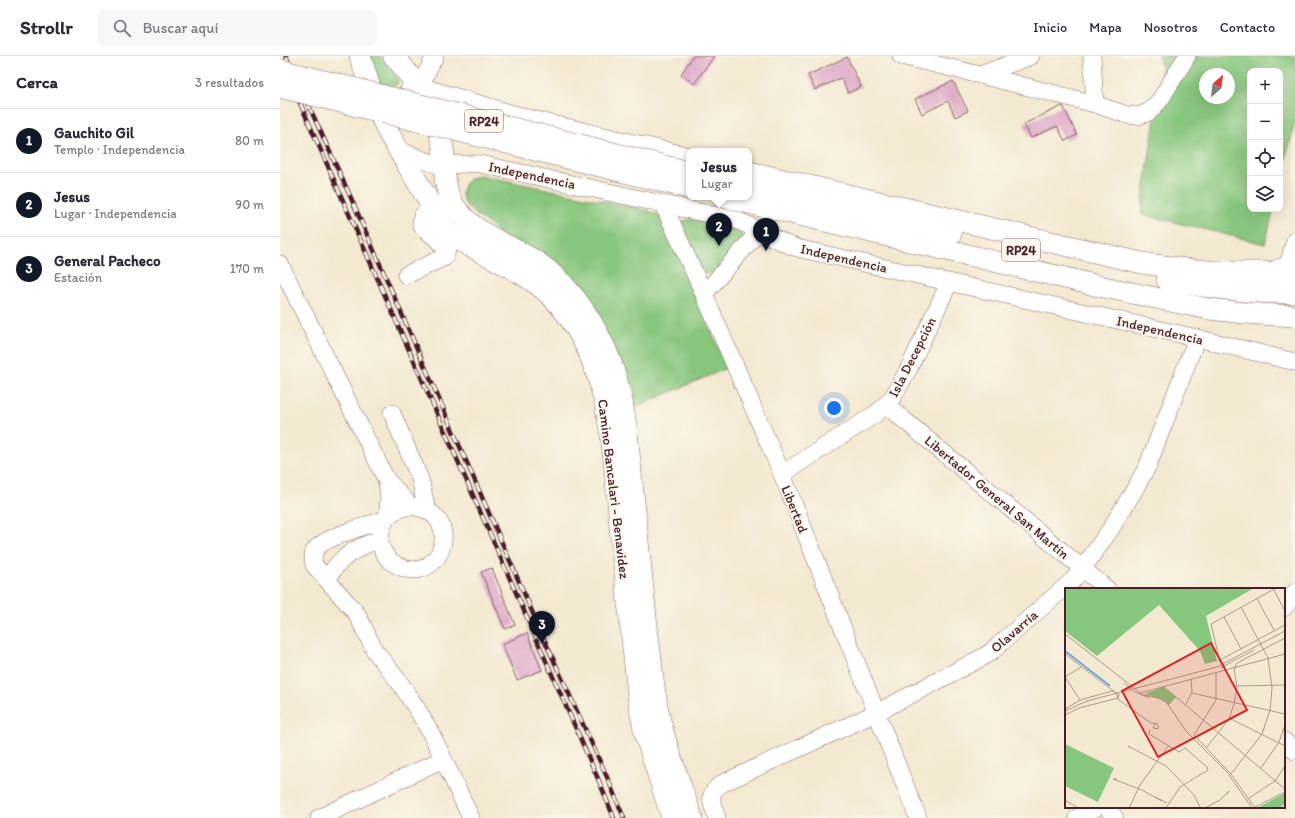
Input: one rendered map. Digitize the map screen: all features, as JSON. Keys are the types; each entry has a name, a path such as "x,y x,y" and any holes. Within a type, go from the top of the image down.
{"main road":[{"name":"Camino Bancalari - Benavídez","path":"360,56 388,134 431,207 450,233 460,241 532,281 551,296 568,318 584,343 601,386 611,437 639,703 645,734 672,818"},
{"name":"Camino Bancalari - Benavídez","path":"394,56 419,88 432,113 442,138 445,165 445,184 448,195 454,206 476,228 535,261 553,275 568,290 585,312 596,329 611,361 616,376 626,422 650,653 658,713 692,818"},
{"name":"RP24","path":"280,70 686,171"},
{"name":"RP24","path":"280,87 686,187"},
{"path":"375,101 419,88 527,120 686,157"},
{"path":"752,183 1142,263 1185,270 1264,272 1293,268"},
{"name":"RP24","path":"752,183 1104,269 1234,291 1265,294 1295,293"},
{"name":"RP24","path":"736,200 1091,284 1170,301 1209,309 1295,316"}],"street":[{"path":"419,88 435,56"},
{"path":"901,56 1095,104 1127,115 1138,116 1149,112 1160,100 1187,56"},
{"path":"980,75 1031,56"},
{"path":"1092,56 1095,104"},
{"name":"Independencia","path":"398,149 420,159 445,165 469,163 480,164 736,220 797,248 1197,338 1295,362"},
{"name":"Libertad","path":"663,204 704,294 782,474 918,818"},
{"path":"406,275 445,257 447,251 445,247 421,225 422,216 431,207"},
{"path":"704,294 760,230"},
{"path":"1293,268 1295,243"},
{"path":"280,264 386,479 390,499 386,519 381,528 380,539 382,550 388,559 396,566 407,570 418,570 429,565 437,558 442,548 444,538 442,526 436,517 427,510 410,506 397,510 386,519 346,533 318,546 313,552 313,558 314,565 328,579 356,614 375,651 400,683 417,709 432,735 472,818"},
{"name":"Isla Decepción","path":"782,474 877,413 893,398 909,368 949,282"},
{"name":"Olavarría","path":"717,818 711,800 711,795 713,791 723,783 876,712 992,651 1072,580 1083,568 1110,530 1148,465 1197,338"},
{"name":"Libertador General San Martín","path":"886,405 1106,588"},
{"path":"392,413 420,479 427,510"},
{"path":"386,479 410,506"},
{"path":"328,579 336,565 353,551 380,539"},
{"path":"1285,607 1295,592"},
{"path":"1285,743 1295,751"},
{"path":"319,818 443,759"},
{"path":"1077,818 1095,808"},
{"path":"1108,808 1115,818"}],"green space":[{"path":"368,56 380,56 397,76 397,84 382,91"},
{"path":"1158,56 1295,56 1295,121 1283,171 1283,68 1247,68 1247,212 1273,212 1265,244 1141,214 1162,69"},
{"path":"479,175 647,210 662,218 727,368 631,409 493,227 471,210 463,200 462,194 464,185 469,179"},
{"path":"690,219 737,231 741,234 742,238 713,273 703,274 681,226 682,222"}],"building":[{"path":"693,56 714,56 694,84 681,74"},
{"path":"847,57 861,87 848,93 841,78 815,90 808,75"},
{"path":"953,81 968,111 955,117 948,101 922,114 915,99"},
{"path":"1062,106 1077,135 1065,141 1057,126 1031,138 1024,124"},
{"path":"492,568 515,625 505,629 481,572"},
{"path":"527,633 542,670 517,680 502,644"}],"railway":[{"path":"286,56 351,198 624,818"},
{"path":"293,87 614,818"}],"place":[{"name":"Jesus","path":"719,246"},
{"name":"Gauchito Gil","path":"766,251"},
{"name":"General Pacheco","path":"542,644"}]}
